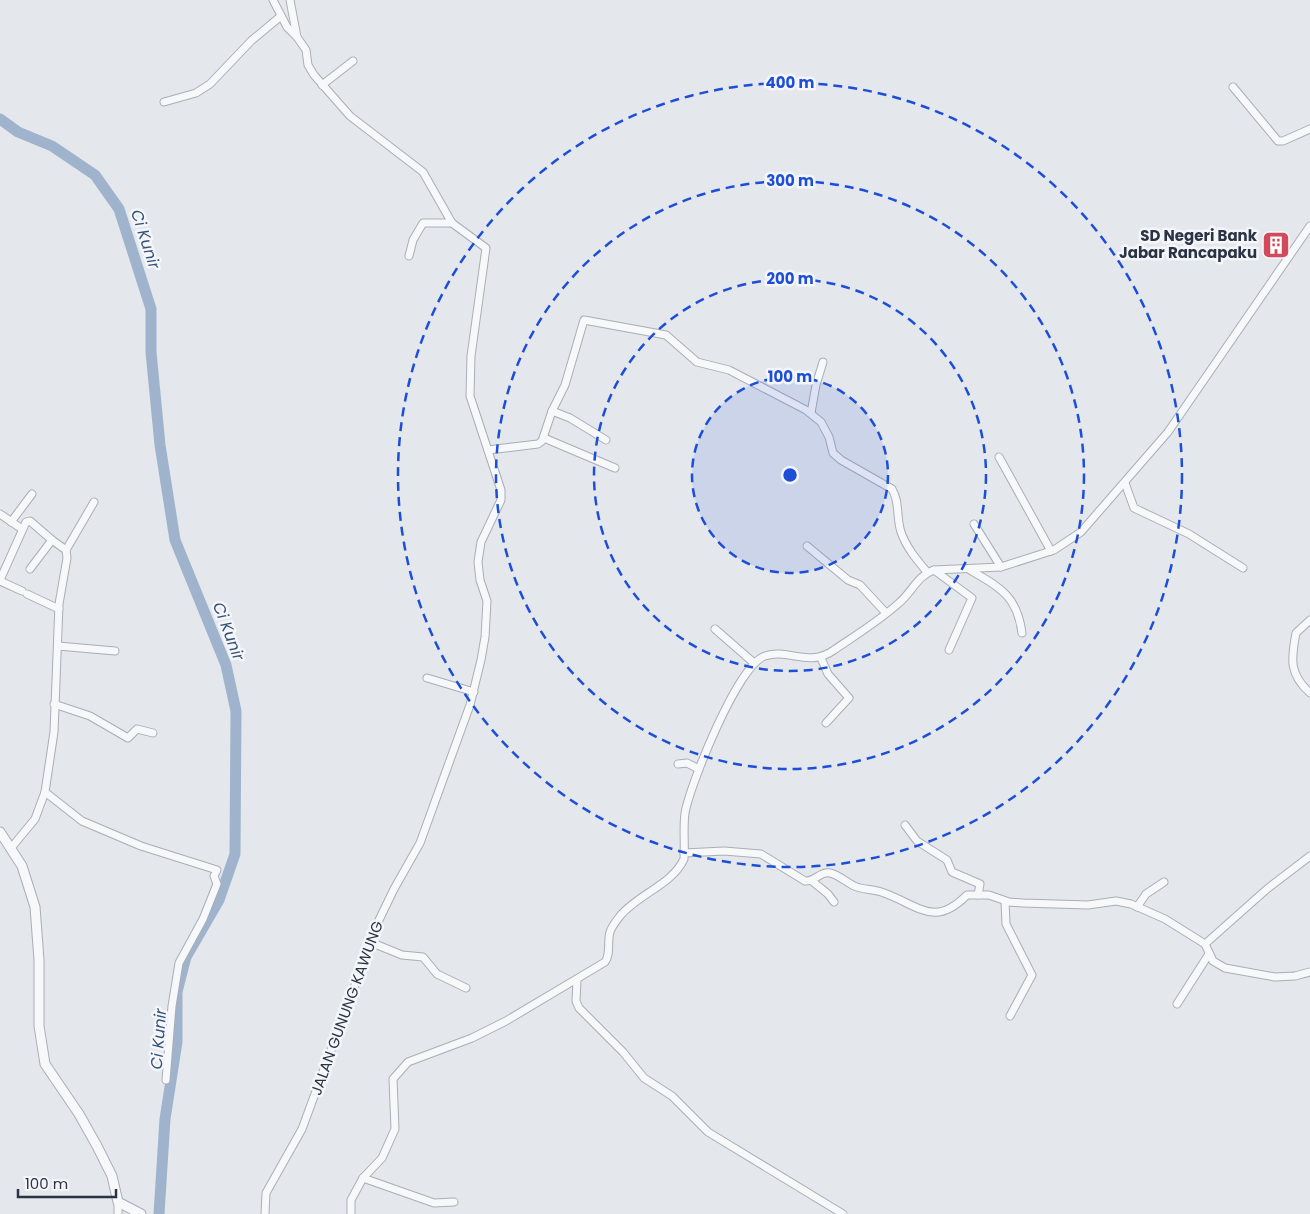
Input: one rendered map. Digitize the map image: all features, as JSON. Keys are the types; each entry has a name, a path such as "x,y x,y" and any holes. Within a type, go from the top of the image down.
{"street":[{"path":"273,0 288,30 297,37 306,50 308,65 322,85 350,116 423,172 452,224"},
{"path":"290,0 297,37"},
{"path":"164,102 196,93 210,84 251,41 281,16"},
{"path":"322,85 353,61"},
{"path":"1233,87 1276,140 1283,141 1310,129"},
{"path":"409,256 413,240 423,223 452,224"},
{"name":"JALAN GUNUNG KAWUNG","path":"265,1214 266,1193 305,1120 370,942 394,889 420,843 433,802 454,752 474,692 484,645 487,601 480,580 478,562 486,529 501,500 501,490 470,396 469,376 486,248 452,224"},
{"path":"351,1214 351,1200 363,1178 382,1158 394,1129 393,1079 408,1062 460,1043 506,1021 605,962 608,956 610,930 615,923 633,902 682,864 685,812 699,769 728,703 754,663 766,655 822,658 906,597 930,571 1002,567 1051,551 1081,532 1125,483 1177,420 1310,226"},
{"path":"488,450 538,444 544,438 552,410 565,385 578,348 581,325 587,320 666,335 696,362 729,370 811,413 825,429 833,453 850,466 892,489 896,494 901,531 909,548 930,571 972,598 949,650"},
{"path":"811,413 816,385 823,362"},
{"path":"552,410 570,418 606,440"},
{"path":"544,438 615,468"},
{"path":"1000,457 1051,551"},
{"path":"1125,483 1134,508 1189,534 1243,568"},
{"path":"11,522 32,494"},
{"path":"11,848 35,819 45,792 54,732 59,609 67,558 66,550 94,502"},
{"path":"0,514 22,529"},
{"path":"59,609 0,580 26,522 30,521 66,550"},
{"path":"974,524 1002,567"},
{"path":"30,569 52,540"},
{"path":"807,546 848,580 860,585 886,613"},
{"path":"970,570 995,584 1009,596 1017,610 1022,634"},
{"path":"1310,620 1296,633 1293,665 1298,682 1310,693"},
{"path":"715,629 754,663"},
{"path":"58,646 114,651"},
{"path":"822,658 828,674 848,698 826,723"},
{"path":"427,678 474,692"},
{"path":"54,704 90,716 128,738 137,729 153,733"},
{"path":"678,764 687,763 699,769"},
{"path":"45,792 82,821 141,846 217,870 214,876 217,881 212,896 179,963 172,1006 166,1080"},
{"path":"905,825 917,841 947,860 951,871 980,884 981,887 978,895"},
{"path":"0,832 11,848 30,884 35,908 39,960 39,1026 44,1064 79,1114 112,1176 118,1202 118,1214"},
{"path":"684,853 724,851 761,854 803,880 812,881 834,902"},
{"path":"1205,944 1267,889 1310,856"},
{"path":"812,881 824,873 830,874 860,888 877,890 903,900 930,913 948,911 967,895 989,895 1005,901 1088,905 1116,901 1165,919 1205,944 1215,964 1220,967 1256,974 1290,977 1310,972"},
{"path":"1136,907 1147,893 1164,882"},
{"path":"1005,901 1006,924 1032,975 1010,1016"},
{"path":"370,942 402,955 423,958 438,974 466,988"},
{"path":"1178,1004 1209,954"},
{"path":"577,980 576,1002 579,1008 623,1052 648,1082 672,1096 713,1136 843,1214"},
{"path":"363,1178 434,1203 454,1202"},
{"path":"118,1202 141,1214"}],"waterway":[{"name":"Ci Kunir","path":"0,119 18,132 52,146 95,175 119,209 151,309 151,352 160,445 175,540 226,665 236,711 235,854 219,900 186,957 177,992 177,1042 165,1119 159,1214"}],"place":[{"name":"SD Negeri Bank Jabar Rancapaku","path":"1276,245"}]}
